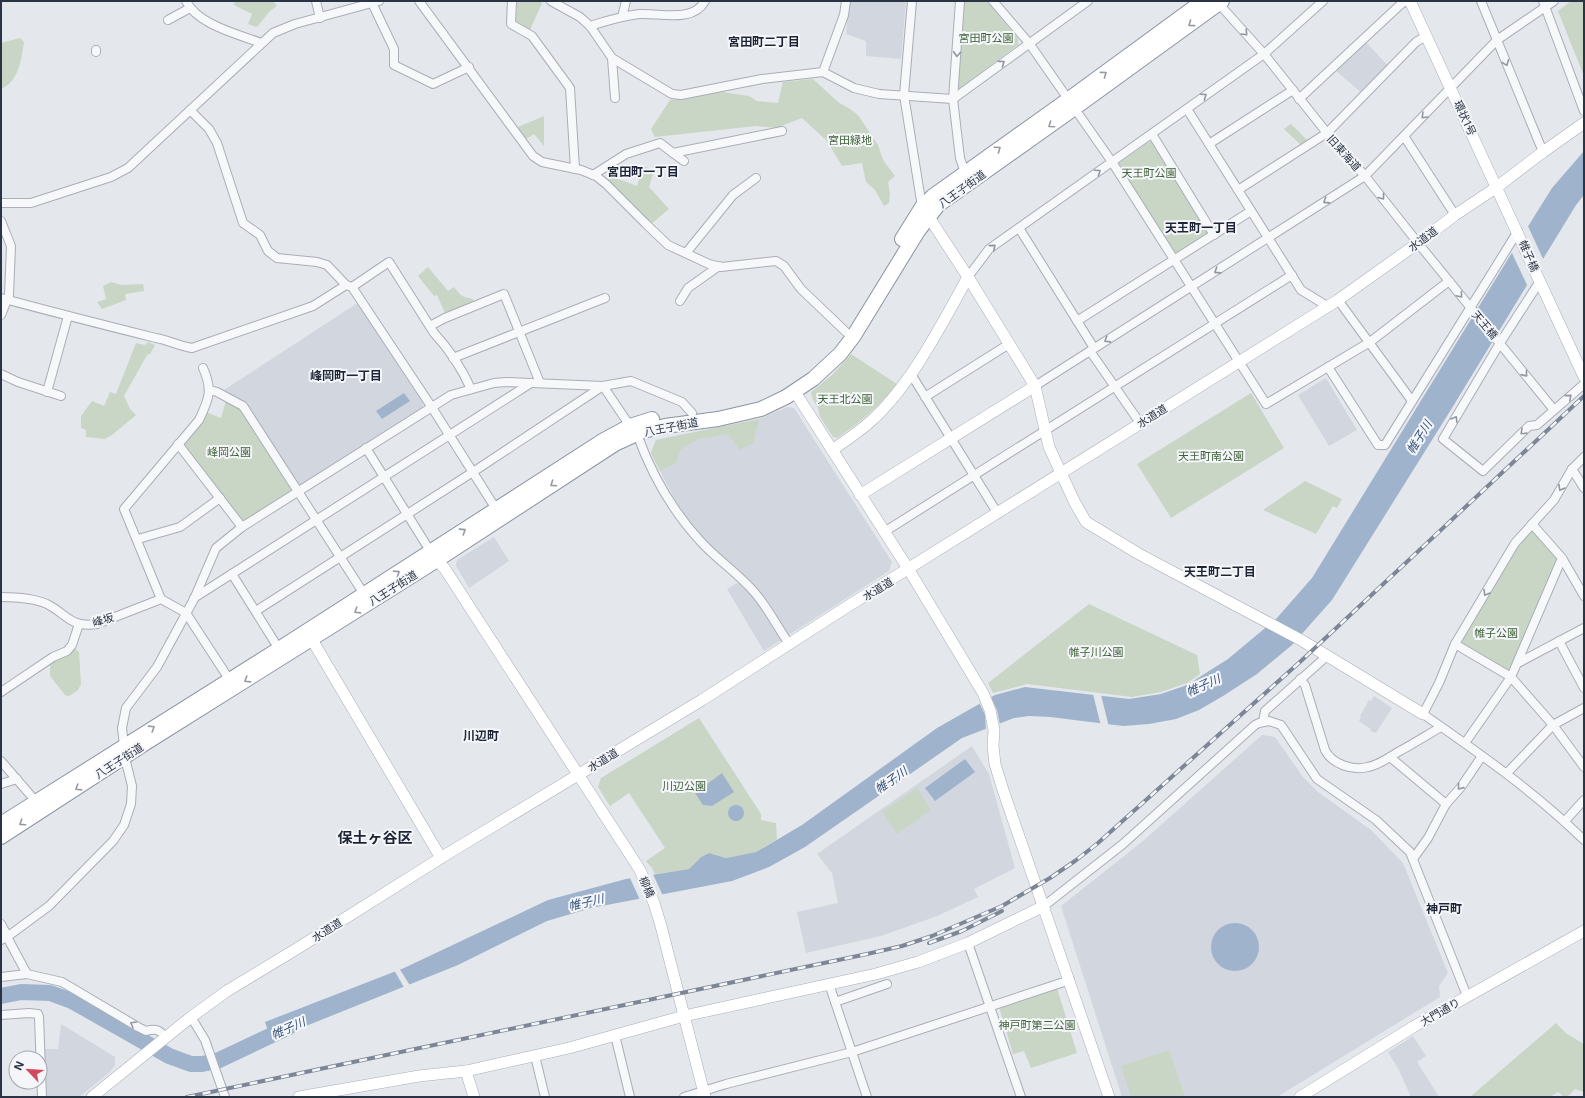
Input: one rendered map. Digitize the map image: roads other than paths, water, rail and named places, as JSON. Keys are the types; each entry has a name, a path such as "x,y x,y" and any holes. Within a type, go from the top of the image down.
{"highway":[{"name":"八王子街道","path":"125,752 229,679 279,649 309,635 364,594 434,556 496,509 604,440 634,430 658,418 742,405 763,398 781,389 814,366 835,346 846,332 926,212 938,205 1072,103 1203,1"},
{"name":"八王子街道","path":"1,837 40,806 634,430 740,415 774,404 795,392 813,379 840,354 853,337 918,231 933,196 1219,2"},
{"name":"八王子街道","path":"1,824 40,806"}],"street":[{"path":"316,1 320,18"},
{"path":"419,1 533,156 542,162 575,169 593,175 606,184 668,245 686,253 719,266 754,265 776,261 784,266 801,289 846,332"},
{"path":"512,1 511,24 532,36 570,88 575,169"},
{"path":"551,1 580,17 590,26 612,58 672,94 681,95 762,78 823,72 854,88 879,94 953,99 1088,1"},
{"path":"622,17 626,1"},
{"path":"590,26 622,17 642,14 676,16 697,9 702,6 704,1"},
{"path":"823,72 844,15 846,1"},
{"path":"912,1 904,95 926,212 968,277 1034,386 1049,447 1086,522 1140,554 1301,640 1423,714 1507,773 1542,800 1584,840"},
{"path":"960,1 953,99 960,158 965,173"},
{"path":"832,450 872,420 896,394 911,374 968,277 990,249 1264,54 1323,1"},
{"path":"1299,98 1406,1"},
{"name":"環状1号","path":"1410,1 1519,233"},
{"path":"1481,1 1543,152"},
{"path":"860,495 1192,287 1365,176 1497,40 1544,4 1554,1"},
{"path":"1,203 31,203 111,177 128,168 261,43 273,33 295,24 375,2 394,49 394,65 433,84 469,67"},
{"path":"996,2 1029,43 1112,162 1266,404 1370,342 1449,281"},
{"name":"旧東海道","path":"1219,2 1264,54 1327,134 1365,176 1470,307"},
{"path":"1544,4 1584,112"},
{"path":"168,20 188,5 210,23 261,43"},
{"path":"1238,190 1327,134 1416,42 1426,36"},
{"path":"612,58 615,98"},
{"path":"1209,144 1293,90"},
{"path":"1187,109 1301,290 1327,306"},
{"path":"190,110 209,129 217,143 243,223 260,236 268,251 277,258 317,262 327,265 349,286 431,406 496,509"},
{"name":"水道道","path":"92,1097 192,1017 234,987 441,858 702,700 1140,423 1338,300 1584,123"},
{"path":"673,152 782,131"},
{"path":"1152,134 1214,235"},
{"path":"1404,136 1455,215"},
{"path":"593,175 626,154 660,143 684,161"},
{"path":"686,253 733,195 756,178"},
{"path":"1077,321 1251,211"},
{"path":"1,221 11,246 11,264 1,314"},
{"path":"1020,228 1077,321 1114,388 1140,423"},
{"path":"1328,367 1378,445 1385,445 1470,307 1519,233"},
{"name":"帷子橋","path":"1519,233 1539,279"},
{"path":"4,299 159,338 181,346 192,348 313,306 389,262 430,326 464,374 471,389"},
{"path":"680,301 688,288 719,266"},
{"path":"884,532 1292,275"},
{"path":"1539,279 1443,439 1483,470 1529,426 1537,425 1584,384"},
{"path":"1539,279 1584,377"},
{"path":"430,326 445,318 504,294 540,383"},
{"path":"453,358 605,298"},
{"path":"1338,300 1412,401"},
{"name":"天王橋","path":"1470,307 1500,343"},
{"path":"47,392 68,316"},
{"path":"1500,343 1554,410"},
{"path":"925,397 1009,344"},
{"path":"203,368 209,381 210,390 206,405 199,420 124,509 138,539 161,599 186,613 229,679"},
{"path":"1,374 18,382 61,396"},
{"path":"911,374 998,514"},
{"path":"5,938 50,906 113,841 124,825 131,804 132,786 122,728 126,708 153,673 194,599 216,548 242,527 450,395 494,383 506,382 603,386 631,381 682,402 692,413"},
{"path":"194,599 531,383"},
{"path":"603,386 634,430 671,503 685,523 702,544 756,594 789,644"},
{"path":"256,611 473,472 603,386"},
{"path":"210,390 217,392 243,406 364,594"},
{"path":"795,392 909,570 983,693 990,710 994,730 993,746 995,764 1032,876 1070,980 1109,1097"},
{"path":"178,444 242,527"},
{"path":"366,448 434,556"},
{"path":"1423,714 1439,683 1455,644 1515,543 1554,500 1572,469 1584,457"},
{"path":"1572,469 1584,488"},
{"path":"138,539 180,527 220,498"},
{"path":"1532,524 1562,558 1584,596"},
{"name":"柳橋","path":"434,556 445,568 492,639 640,870 654,903 704,1094"},
{"path":"1465,743 1511,677 1562,558"},
{"path":"232,574 279,649"},
{"name":"峰坂","path":"1,597 19,598 41,602 79,624 97,624 161,599"},
{"path":"1,692 53,658 67,651 72,645 79,624"},
{"path":"1518,663 1584,628"},
{"path":"309,635 441,858"},
{"path":"1559,640 1584,688"},
{"path":"1455,644 1511,677 1553,725 1584,767"},
{"path":"1263,722 1265,712 1327,656"},
{"path":"1300,679 1305,684 1318,730 1328,756 1337,763 1352,767 1368,768 1441,727"},
{"path":"1507,773 1553,725 1584,708"},
{"path":"298,1097 419,1076 466,1071 535,1056 684,1016 876,974 918,962 968,943 1044,906 1123,844 1256,725 1269,721 1281,726 1316,778 1376,820 1410,852 1467,996"},
{"path":"1413,859 1428,838 1446,804 1461,787 1482,756"},
{"path":"1390,757 1446,804"},
{"path":"1,761 40,806"},
{"path":"1,784 17,779"},
{"path":"1565,821 1584,800"},
{"path":"1,924 5,938 27,974"},
{"name":"大門通り","path":"1300,1097 1382,1046 1467,996 1584,931"},
{"path":"968,943 1021,1097"},
{"path":"1,977 27,974 62,982 142,1029 146,1031 153,1029 158,1030 164,1039"},
{"path":"684,1097 704,1094 852,1052 1070,980"},
{"path":"829,984 868,1097"},
{"path":"835,1002 887,984"},
{"path":"1,1015 29,1013 38,1014 42,1097"},
{"path":"192,1017 204,1040 225,1097"},
{"path":"615,1035 630,1097"},
{"path":"535,1056 545,1097"},
{"path":"466,1071 474,1097"}],"water":[{"path":"1584,151 1584,195 1576,205 1332,600 1292,645 1257,674 1199,710 1176,719 1149,724 1123,726 1050,717 1029,716 1014,718 962,738 805,847 769,867 732,881 591,908 547,921 458,965 271,1040 265,1022 404,968 548,900 626,879 689,869 701,857 709,853 726,858 756,852 802,825 937,728 995,695 1025,687 1129,699 1161,694 1187,685 1228,659 1276,619 1312,578 1552,188"},
{"path":"404,393 410,401 382,419 376,411"},
{"path":"965,759 975,772 935,801 925,788"},
{"path":"722,773 734,792 712,806 703,805 695,793"},
{"path":"736,805 742,807 744,813 742,819 736,821 730,819 728,813 730,807"},
{"path":"1235,923 1244,925 1252,930 1257,938 1259,947 1257,956 1252,964 1244,969 1235,971 1226,969 1218,964 1213,956 1211,947 1213,938 1218,930 1226,925"}],"waterway":[{"name":"帷子川","path":"1,996 21,992 50,993 72,1001 169,1056 191,1064 202,1064 217,1061 289,1027"}],"railway":[{"path":"187,1097 902,946 932,936 1002,906 1050,878 1098,843 1301,661 1584,396"},
{"path":"929,943 962,931 1002,911"}],"district":[{"name":"宮田町二丁目","path":"764,41"},
{"name":"宮田町一丁目","path":"643,171"},
{"name":"天王町一丁目","path":"1201,227"},
{"name":"峰岡町一丁目","path":"346,375"},
{"name":"天王町二丁目","path":"1220,571"},
{"name":"川辺町","path":"481,735"},
{"name":"保土ヶ谷区","path":"375,837"},
{"name":"神戸町","path":"1444,908"}],"park label":[{"name":"宮田町公園","path":"986,38"},
{"name":"宮田緑地","path":"850,140"},
{"name":"天王町公園","path":"1149,173"},
{"name":"天王北公園","path":"845,399"},
{"name":"峰岡公園","path":"229,452"},
{"name":"天王町南公園","path":"1211,456"},
{"name":"帷子公園","path":"1496,633"},
{"name":"帷子川公園","path":"1096,652"},
{"name":"川辺公園","path":"684,786"},
{"name":"神戸町第二公園","path":"1037,1025"}]}
